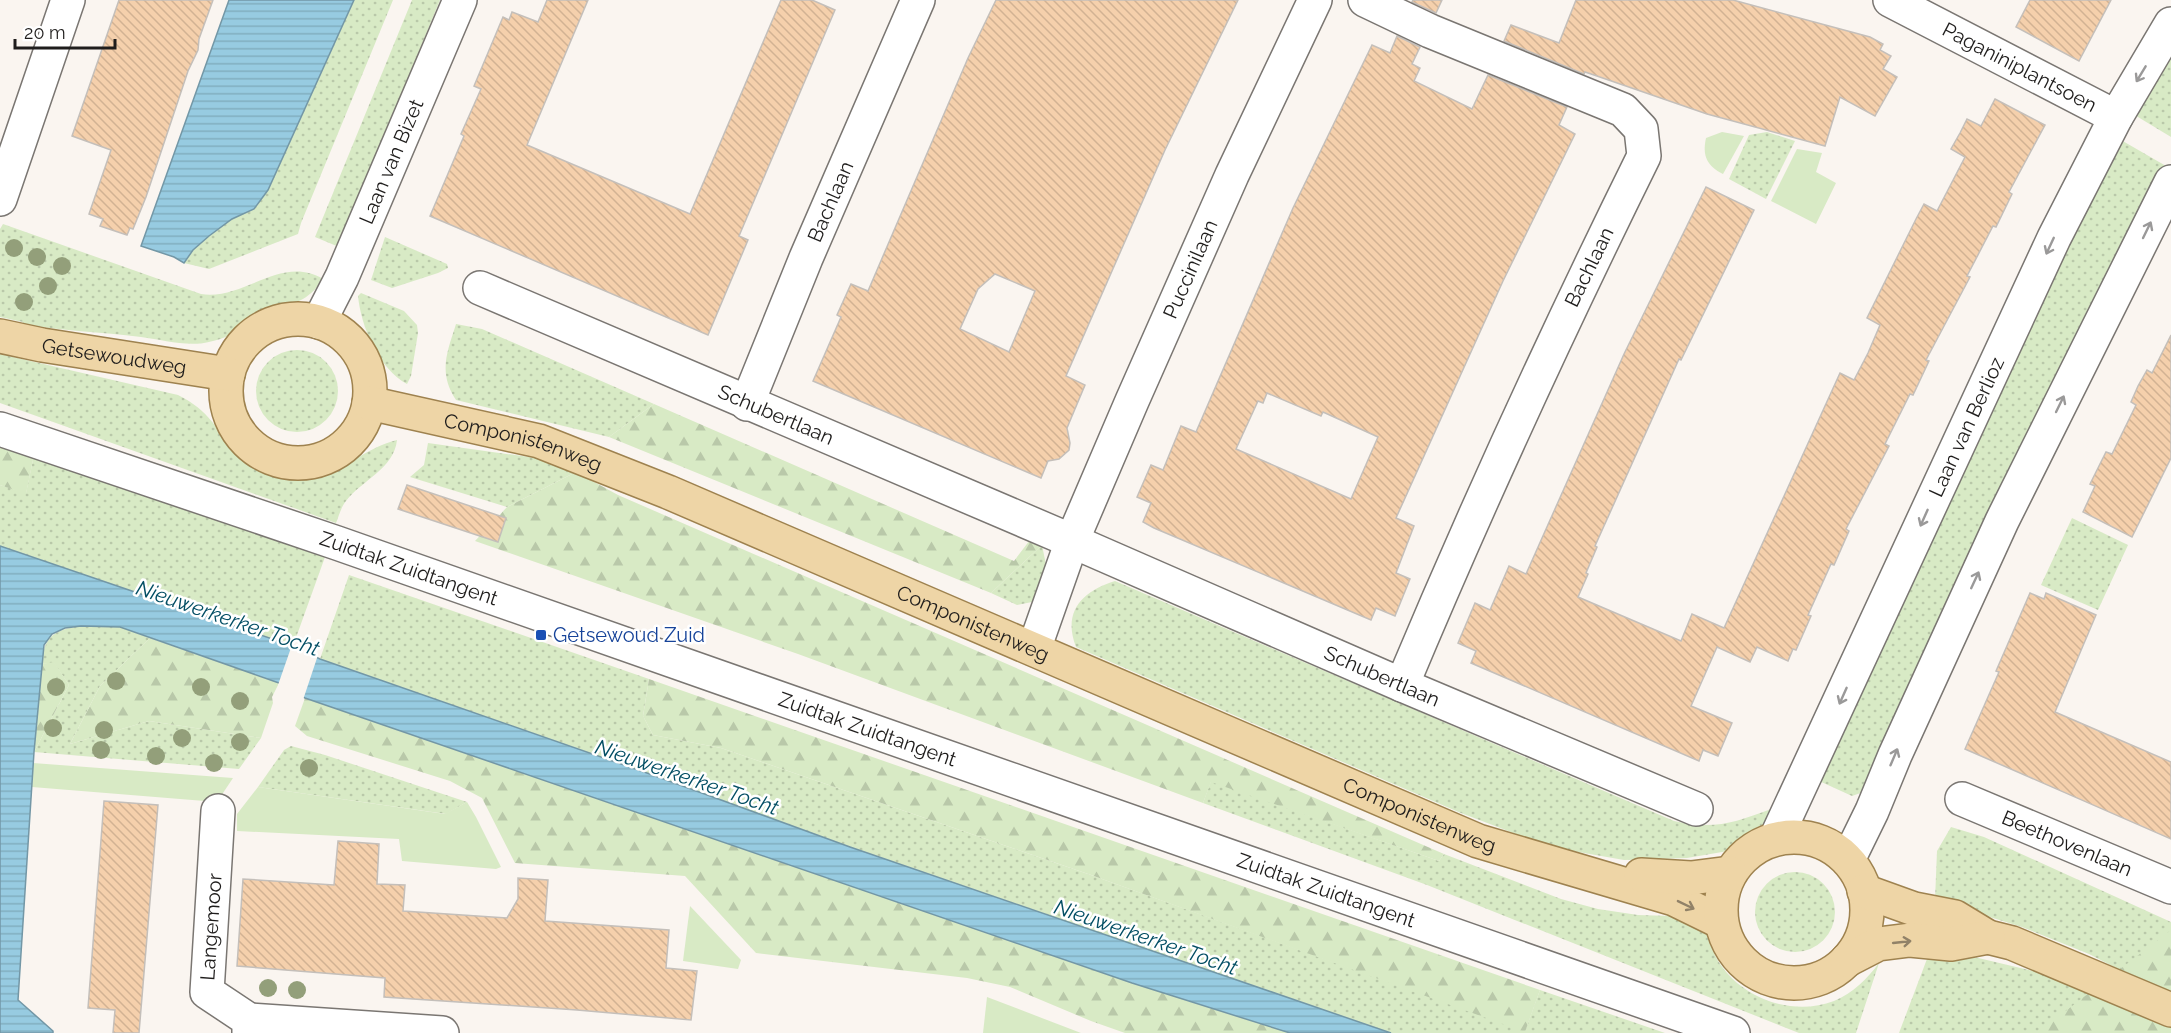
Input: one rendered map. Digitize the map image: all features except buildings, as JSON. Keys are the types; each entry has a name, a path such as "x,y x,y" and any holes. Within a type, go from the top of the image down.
{"main road":[{"path":"300,319 319,322 338,331 353,345 364,363 370,382 369,403 362,425 348,444 328,457 306,463 283,462 262,454 244,439 232,420 226,397 228,374 234,356 246,340 262,328 280,321 300,319"},
{"name":"Getsewoudweg","path":"0,336 42,345 228,374"},
{"name":"Componistenweg","path":"369,403 539,441 668,492 1478,841 1570,870 1674,898 1721,922"},
{"path":"1847,960 1861,939 1866,916 1864,891 1858,875 1848,860 1827,844 1802,837 1776,838 1750,851 1730,873 1722,897 1721,922 1731,947 1749,968 1773,980 1799,983 1825,976 1847,960 1878,944 1910,940 1951,944 1988,937"},
{"name":"Componistenweg","path":"1570,870 1691,878 1730,873"},
{"path":"1864,891 1914,909 1955,917 1988,937 2012,943 2171,1010"}],"street":[{"path":"0,199 68,0"},
{"name":"Laan van Bizet","path":"319,322 342,277 460,0"},
{"name":"Bachlaan","path":"747,404 806,258 918,0"},
{"name":"Puccinilaan","path":"1072,541 1232,175 1315,0"},
{"name":"Bachlaan","path":"1365,0 1440,35 1623,110 1641,129 1644,156 1565,316 1461,543 1401,685"},
{"name":"Paganiniplantsoen","path":"1890,0 2115,117"},
{"name":"Laan van Berlioz","path":"1776,838 2049,248 2115,117 2171,24"},
{"path":"1848,860 2002,521 2171,182"},
{"name":"Schubertlaan","path":"480,288 1072,541 1401,685 1696,809"},
{"name":"Zuidtak Zuidtangent","path":"0,429 337,543 1733,1033"},
{"path":"1034,649 1072,541"},
{"name":"Beethovenlaan","path":"1962,799 2171,887"},
{"name":"Langemoor","path":"218,811 207,992 249,1026 442,1033"}],"green space":[{"path":"354,0 393,0 298,234 209,269 184,263 193,250 209,236 232,219 254,209 268,190"},
{"path":"412,0 440,0 339,247 315,237"},
{"path":"2171,50 2171,137 2133,114"},
{"path":"1722,132 1744,136 1723,174 1713,168 1705,155 1706,138"},
{"path":"1767,132 1795,141 1766,199 1729,179 1749,135"},
{"path":"2121,140 2166,166 2016,463 1869,790 1852,796 1817,780 1990,404"},
{"path":"1797,149 1822,153 1816,172 1836,183 1816,224 1771,201"},
{"path":"3,224 201,294 232,291 292,272 307,273 323,279 306,297 228,336 204,343 177,343 22,324 23,322 0,317 0,229"},
{"path":"385,237 447,264 448,268 392,288 371,280"},
{"path":"361,293 404,311 417,325 418,333 411,376 407,384 388,368 373,346 360,308 358,296"},
{"path":"456,324 482,329 654,404 609,437 456,400 447,380 446,362"},
{"path":"297,350 313,353 326,362 335,375 338,391 335,407 326,420 313,429 297,432 281,429 268,420 259,407 256,391 259,375 268,362 281,353"},
{"path":"0,354 178,395 198,407 245,460 274,475 307,478 328,473 386,443 397,440 395,450 384,467 346,501 336,523 0,403"},
{"path":"654,404 1014,561 1033,536 1042,545 991,593 609,437"},
{"path":"0,443 34,455 26,494 0,485"},
{"path":"428,443 536,458 576,472 507,507 410,477 424,465"},
{"path":"34,455 325,557 293,646 0,546 0,485 26,493"},
{"path":"576,472 618,495 1444,854 1439,861 1211,782 1203,803 798,654 475,541 507,507"},
{"path":"2072,518 2128,545 2098,610 2041,585"},
{"path":"1042,545 1050,585 1042,600 1017,605 991,593"},
{"path":"349,575 649,679 643,716 653,735 721,748 1091,875 1525,1031 1540,990 1665,1033 1391,1033 850,847 647,773 320,659"},
{"path":"1115,581 1674,821 1700,825 1723,824 1771,809 1767,824 1749,833 1728,851 1687,858 1624,860 1550,847 1461,813 1076,647 1072,634 1072,623 1078,604 1093,590"},
{"path":"81,626 121,627 150,638 100,686 70,744 149,721 261,738 239,769 34,752 69,685 54,663 41,664 45,647 57,632"},
{"path":"150,638 279,683 272,697 273,703 261,738 149,721 70,744 100,686"},
{"path":"54,662 69,685 34,752 41,664"},
{"path":"649,679 1540,990 1525,1032 1091,875 721,748 653,735 643,716"},
{"path":"305,698 1290,1033 1125,1033 1010,987 967,978 756,953 685,876 515,863 482,798 450,781 307,736 295,726"},
{"path":"291,746 467,802 446,814 258,787 284,750"},
{"path":"33,763 233,778 217,802 32,787"},
{"path":"1211,781 1439,861 1444,854 1561,899 1598,909 1638,915 1671,916 1707,930 1713,950 1723,968 1737,983 1773,1002 1793,1006 1814,1006 1834,1001 1859,985 1879,963 1856,1033 1799,1033 1427,885 1203,803"},
{"path":"258,787 445,814 467,802 501,867 496,869 402,861 399,839 237,831 237,814"},
{"path":"1951,827 1984,837 2171,922 2171,996 2089,954 2022,927 1935,900 1937,851"},
{"path":"1795,872 1810,875 1823,884 1832,897 1835,912 1832,927 1823,940 1810,949 1795,952 1780,949 1767,940 1758,927 1755,912 1758,897 1767,884 1780,875"},
{"path":"690,906 741,960 738,969 683,961"},
{"path":"2171,930 2171,1033 2037,1033"},
{"path":"1930,951 1949,951 2041,973 2171,1031 2171,1033 1899,1033"},
{"path":"987,997 1081,1033 983,1033"}],"water":[{"path":"229,0 354,0 268,190 254,209 232,219 209,236 193,250 184,263 174,257 141,246"},
{"path":"0,546 293,646 320,659 647,773 850,847 1391,1033 1290,1033 1132,983 305,698 279,683 120,627 81,626 65,628 52,634 44,645 34,752 18,1000 53,1033 0,1033"}],"pier":[{"path":"293,642 318,655 303,700 278,685"}],"place":[{"name":"Getsewoud Zuid","path":"541,635"}],"water label":[{"name":"Nieuwerkerker Tocht","path":"228,618"},
{"name":"Nieuwerkerker Tocht","path":"687,777"},
{"name":"Nieuwerkerker Tocht","path":"1146,937"}]}
